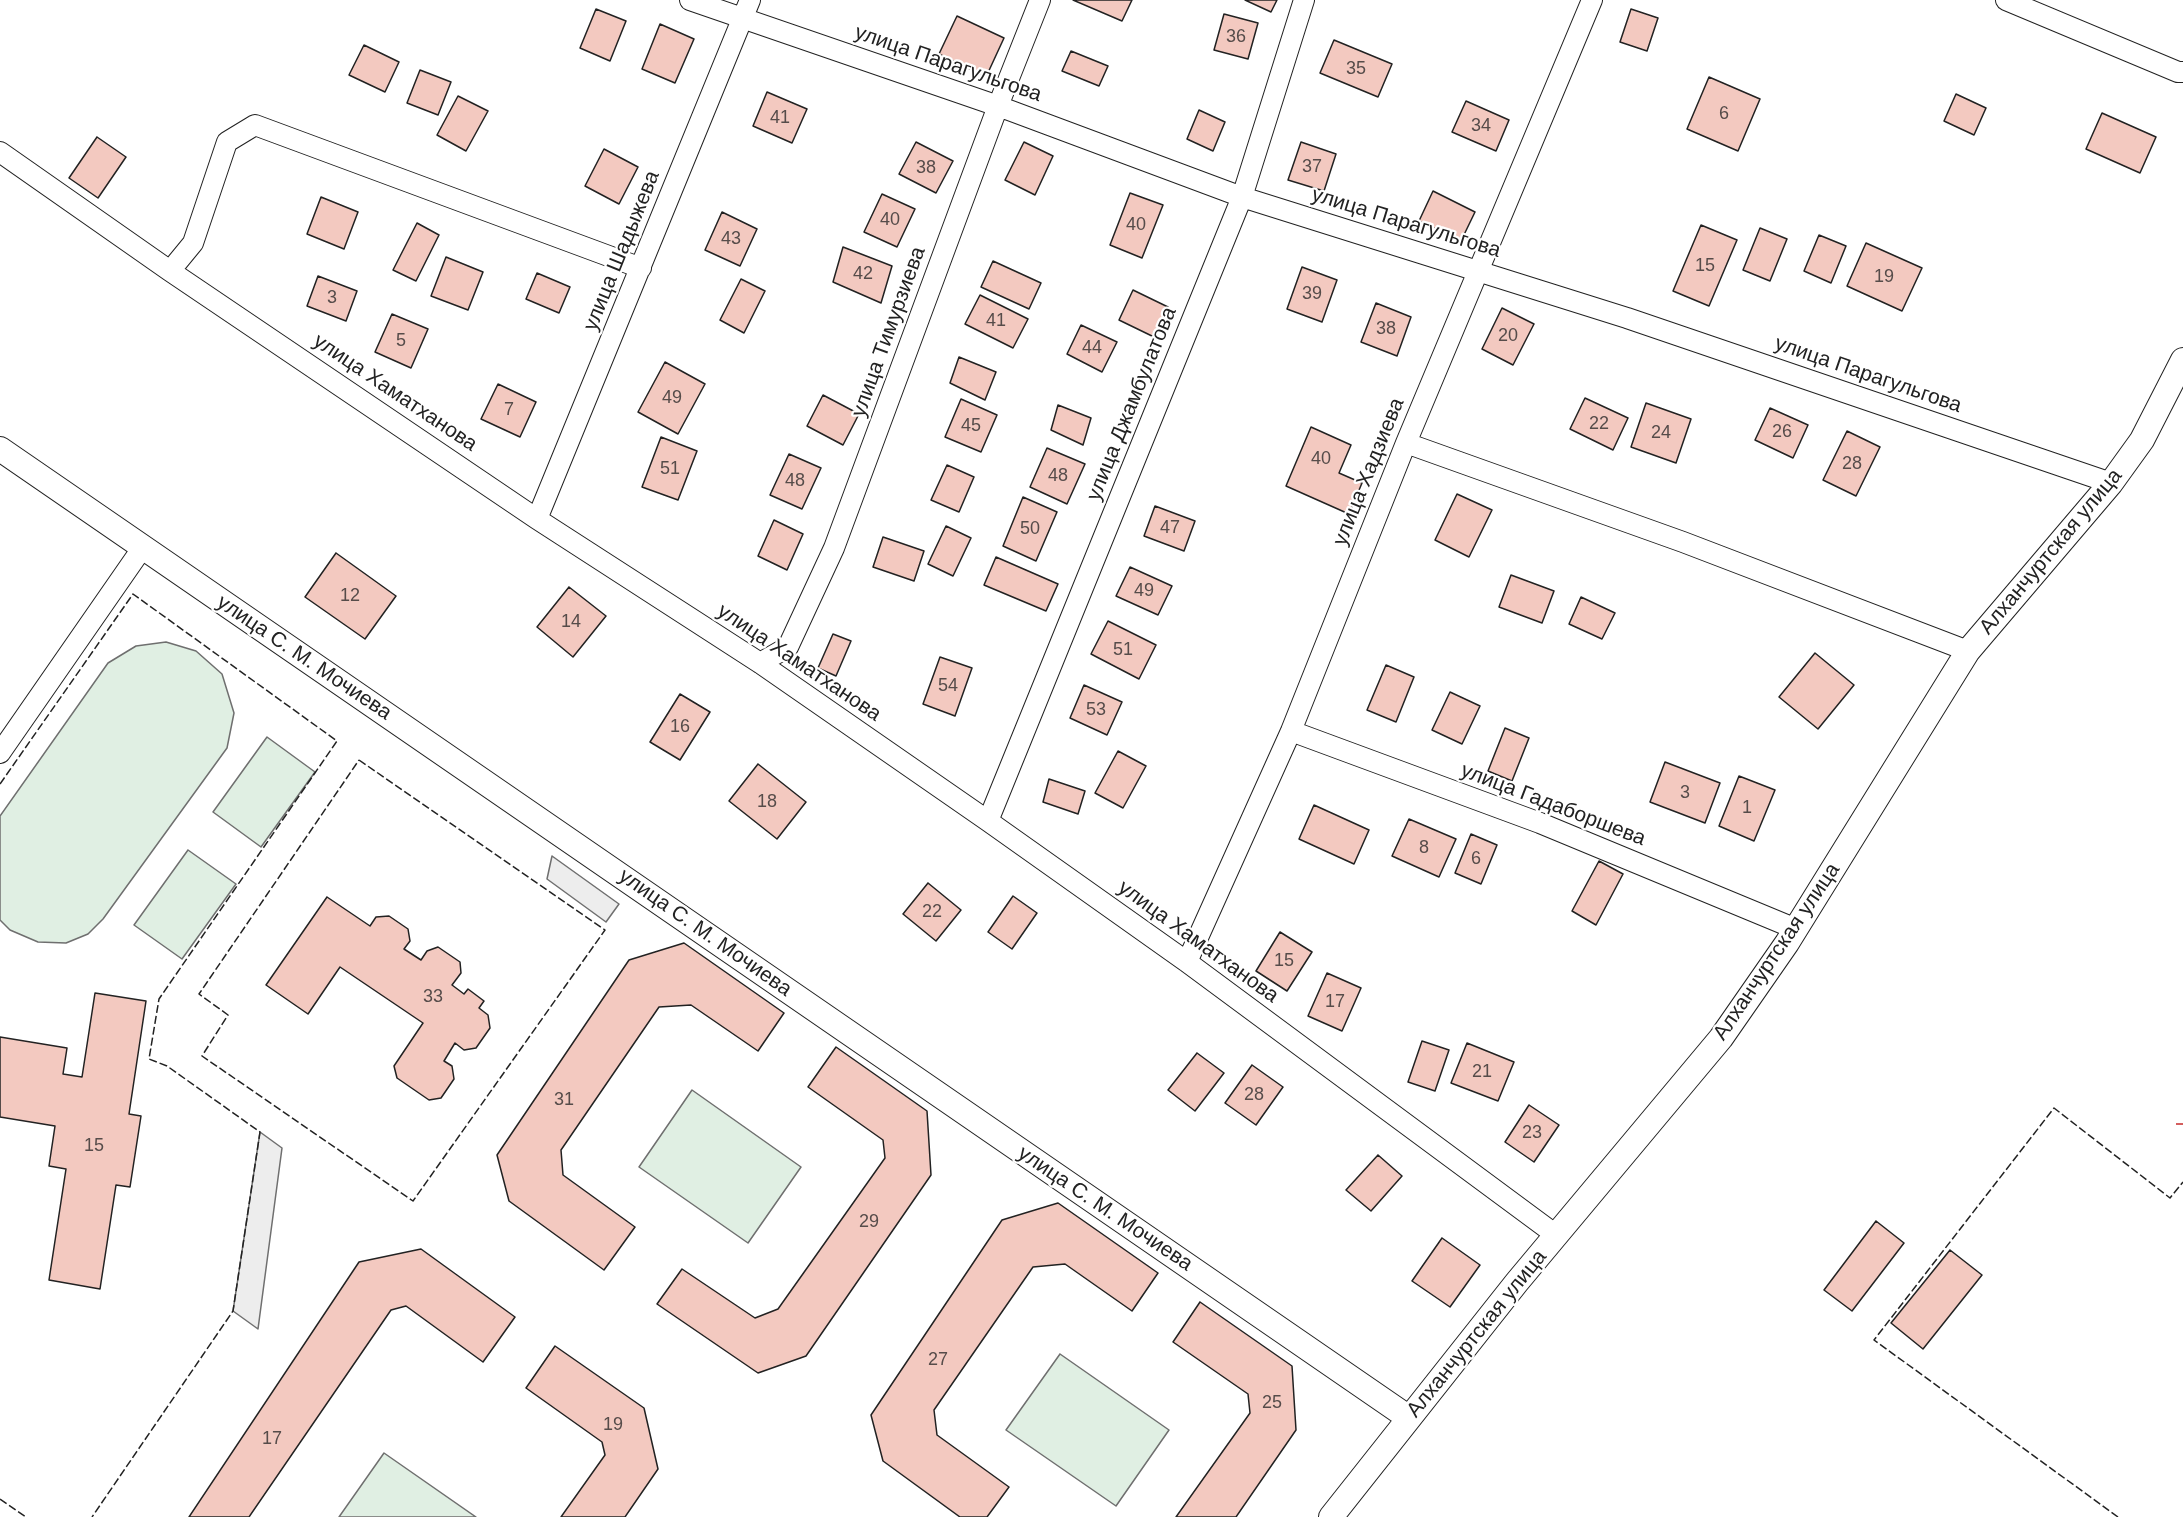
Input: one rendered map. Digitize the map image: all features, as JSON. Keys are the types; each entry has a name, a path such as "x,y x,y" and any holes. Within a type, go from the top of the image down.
{"street":[{"name":"улица Парагульгова","path":"690,0 746,9 1242,197 1627,318 2111,483"},
{"name":"улица Тимурзиева","path":"760,663 789,647 834,548 998,106 1040,0"},
{"name":"улица Джамбулатова","path":"988,821 1242,197 1304,0"},
{"name":"улица Хадзиева","path":"1187,962 1291,731 1406,443 1592,0"},
{"path":"2006,0 2183,72"},
{"name":"улица Шадыжева","path":"537,519 746,9"},
{"path":"171,271 193,243 226,142 255,126 641,268"},
{"name":"улица Хаматханова","path":"0,152 537,519 760,663 988,821 1187,962 1556,1235"},
{"name":"Алханчуртская улица","path":"1331,1517 1556,1235 1721,1038 1796,928 1968,651 2111,483 2142,440 2183,360"},
{"path":"1406,443 1683,542 1968,651"},
{"name":"улица С. М. Мочиева","path":"0,449 1409,1418"},
{"path":"0,753 143,548"},
{"name":"улица Гадаборшева","path":"1291,731 1540,823 1796,928"}],"green space":[{"path":"166,642 196,651 222,674 234,713 227,748 103,919 88,934 66,943 38,942 10,930 0,920 0,816 108,663 136,646"},
{"path":"267,737 315,772 261,847 213,812"},
{"path":"188,850 236,884 182,959 134,925"},
{"path":"692,1090 801,1167 748,1243 639,1167"},
{"path":"1060,1354 1169,1430 1116,1506 1006,1430"},
{"path":"384,1453 476,1517 339,1517"}],"shaded area":[{"path":"552,856 619,904 606,922 547,879"},
{"path":"260,1132 282,1148 258,1329 233,1311"}],"building":[{"path":"1073,0 1132,0 1122,21"},
{"path":"1245,0 1277,0 1271,12"},
{"path":"596,9 626,21 610,61 580,48"},
{"path":"1631,9 1658,18 1647,51 1620,42"},
{"path":"1224,14 1258,23 1248,59 1214,50"},
{"path":"957,16 1004,38 986,77 939,54"},
{"path":"660,24 694,39 675,83 642,69"},
{"path":"1334,40 1392,64 1378,97 1320,73"},
{"path":"364,45 399,62 385,92 349,75"},
{"path":"1071,51 1108,66 1099,86 1062,71"},
{"path":"420,70 451,82 438,115 407,103"},
{"path":"1709,77 1760,99 1738,151 1687,129"},
{"path":"767,92 807,109 792,143 753,126"},
{"path":"1956,94 1986,108 1974,135 1944,121"},
{"path":"458,96 488,111 466,151 437,135"},
{"path":"1466,101 1509,120 1496,151 1452,132"},
{"path":"1199,110 1225,122 1213,151 1187,139"},
{"path":"2102,113 2156,137 2140,173 2086,149"},
{"path":"97,137 126,157 98,198 69,178"},
{"path":"916,142 953,161 936,193 899,174"},
{"path":"1024,142 1053,156 1035,195 1005,180"},
{"path":"1301,142 1336,154 1324,191 1288,180"},
{"path":"604,149 638,167 619,204 585,186"},
{"path":"1433,191 1475,212 1461,241 1419,221"},
{"path":"1130,193 1163,205 1142,258 1110,245"},
{"path":"882,194 915,209 897,247 864,232"},
{"path":"321,197 358,212 344,249 307,234"},
{"path":"722,212 757,229 740,266 705,250"},
{"path":"417,223 439,235 416,281 393,270"},
{"path":"1701,225 1737,240 1709,306 1673,291"},
{"path":"1760,228 1787,239 1770,281 1743,270"},
{"path":"1819,235 1846,246 1831,283 1804,271"},
{"path":"1866,243 1922,268 1902,311 1847,286"},
{"path":"843,247 892,266 881,303 833,282"},
{"path":"446,257 483,272 468,310 431,296"},
{"path":"993,261 1041,283 1029,309 981,287"},
{"path":"1302,267 1337,280 1322,322 1287,309"},
{"path":"537,273 570,287 559,313 526,299"},
{"path":"318,276 357,291 346,321 307,306"},
{"path":"741,279 765,291 744,333 720,320"},
{"path":"1133,290 1168,307 1154,337 1119,320"},
{"path":"980,295 1028,319 1013,348 965,324"},
{"path":"1376,303 1411,317 1397,356 1361,342"},
{"path":"1502,308 1534,324 1513,365 1482,349"},
{"path":"392,314 428,329 411,368 375,352"},
{"path":"1081,325 1117,342 1102,372 1067,354"},
{"path":"959,357 996,372 985,400 950,383"},
{"path":"665,362 705,384 678,434 638,412"},
{"path":"498,384 536,402 520,437 481,419"},
{"path":"823,395 859,414 843,445 807,426"},
{"path":"1585,398 1628,418 1613,450 1570,429"},
{"path":"961,399 997,415 981,452 945,437"},
{"path":"1646,403 1691,419 1676,463 1631,447"},
{"path":"1058,405 1091,418 1083,445 1051,430"},
{"path":"1770,408 1808,425 1793,458 1755,440"},
{"path":"1311,427 1351,445 1339,473 1362,483 1349,514 1286,486"},
{"path":"1847,431 1880,447 1856,496 1823,480"},
{"path":"661,437 697,451 678,500 642,487"},
{"path":"1047,448 1085,464 1067,504 1030,487"},
{"path":"789,454 821,468 802,509 770,495"},
{"path":"947,465 974,477 959,512 931,500"},
{"path":"1457,494 1492,510 1469,557 1435,540"},
{"path":"1023,497 1057,512 1036,561 1003,546"},
{"path":"1155,506 1195,521 1184,551 1144,536"},
{"path":"774,520 803,534 787,570 758,556"},
{"path":"946,526 971,538 953,576 928,564"},
{"path":"883,537 924,551 914,581 873,567"},
{"path":"336,553 396,596 365,639 305,597"},
{"path":"996,557 1058,584 1046,611 984,585"},
{"path":"1130,567 1172,586 1158,615 1116,596"},
{"path":"1511,575 1554,591 1542,623 1499,607"},
{"path":"569,587 606,616 573,657 537,627"},
{"path":"1581,597 1615,613 1602,639 1569,624"},
{"path":"1108,621 1156,645 1139,679 1091,654"},
{"path":"833,634 851,641 836,676 818,668"},
{"path":"1815,653 1854,685 1818,729 1779,697"},
{"path":"940,657 972,668 955,716 923,704"},
{"path":"1386,665 1414,677 1396,722 1367,710"},
{"path":"1084,685 1122,702 1107,735 1070,718"},
{"path":"1450,692 1480,706 1462,744 1432,730"},
{"path":"680,694 710,712 680,760 650,742"},
{"path":"1505,728 1529,738 1512,781 1488,771"},
{"path":"1118,751 1146,766 1123,808 1095,793"},
{"path":"1665,762 1720,783 1705,823 1650,802"},
{"path":"758,764 806,802 777,839 729,801"},
{"path":"1739,776 1775,790 1754,841 1719,826"},
{"path":"1049,779 1085,791 1078,814 1043,802"},
{"path":"1314,805 1369,830 1354,864 1299,839"},
{"path":"1409,819 1456,839 1439,877 1392,856"},
{"path":"1471,834 1497,845 1481,884 1455,873"},
{"path":"1599,861 1623,874 1596,925 1572,911"},
{"path":"928,883 961,910 936,941 903,914"},
{"path":"1013,896 1037,913 1012,949 988,932"},
{"path":"327,897 370,926 376,917 389,916 408,929 410,941 404,949 421,960 427,951 438,947 460,962 461,973 452,985 464,994 468,989 484,1001 479,1008 488,1015 490,1028 476,1048 464,1050 455,1043 444,1061 452,1066 454,1079 441,1098 429,1100 397,1078 394,1066 423,1023 340,967 308,1014 266,985"},
{"path":"1280,932 1312,952 1287,991 1256,971"},
{"path":"684,943 784,1013 758,1051 691,1005 659,1007 561,1150 563,1175 635,1227 604,1270 509,1201 497,1155 629,960"},
{"path":"1327,973 1361,988 1342,1031 1308,1016"},
{"path":"95,993 146,1001 129,1114 141,1116 130,1187 116,1185 100,1289 49,1280 66,1169 49,1166 55,1126 0,1117 0,1037 67,1048 63,1074 82,1077"},
{"path":"1422,1041 1449,1050 1435,1091 1408,1082"},
{"path":"1467,1043 1514,1062 1498,1101 1451,1083"},
{"path":"836,1047 927,1111 931,1175 806,1356 758,1373 657,1304 682,1269 755,1318 778,1309 885,1158 883,1140 808,1087"},
{"path":"1197,1053 1224,1073 1195,1111 1168,1090"},
{"path":"1252,1065 1283,1087 1256,1125 1225,1103"},
{"path":"1529,1105 1559,1125 1534,1162 1505,1142"},
{"path":"1378,1155 1402,1176 1371,1211 1346,1190"},
{"path":"1058,1203 1158,1273 1132,1311 1065,1264 1033,1267 934,1410 937,1435 1009,1487 987,1517 960,1517 883,1461 871,1415 1002,1220"},
{"path":"1876,1221 1904,1243 1852,1311 1824,1290"},
{"path":"1442,1238 1480,1265 1450,1307 1412,1281"},
{"path":"421,1249 515,1317 483,1362 406,1306 391,1310 249,1517 189,1517 359,1262"},
{"path":"1950,1250 1982,1275 1923,1349 1891,1323"},
{"path":"1200,1302 1292,1366 1296,1430 1236,1517 1176,1517 1250,1413 1248,1394 1173,1342"},
{"path":"555,1346 644,1408 658,1469 625,1517 561,1517 605,1455 602,1442 526,1388"}],"fence":[{"path":"0,784 133,594 337,741 159,999 149,1059 167,1066 260,1132 233,1311 92,1517"},
{"path":"359,760 605,930 413,1201 202,1056 228,1015 199,994 359,760"},
{"path":"2118,1517 1874,1340 2054,1108 2170,1198 2183,1182"},
{"path":"0,1499 26,1517"}],"power":[{"path":"2176,1124 2183,1124"}]}
